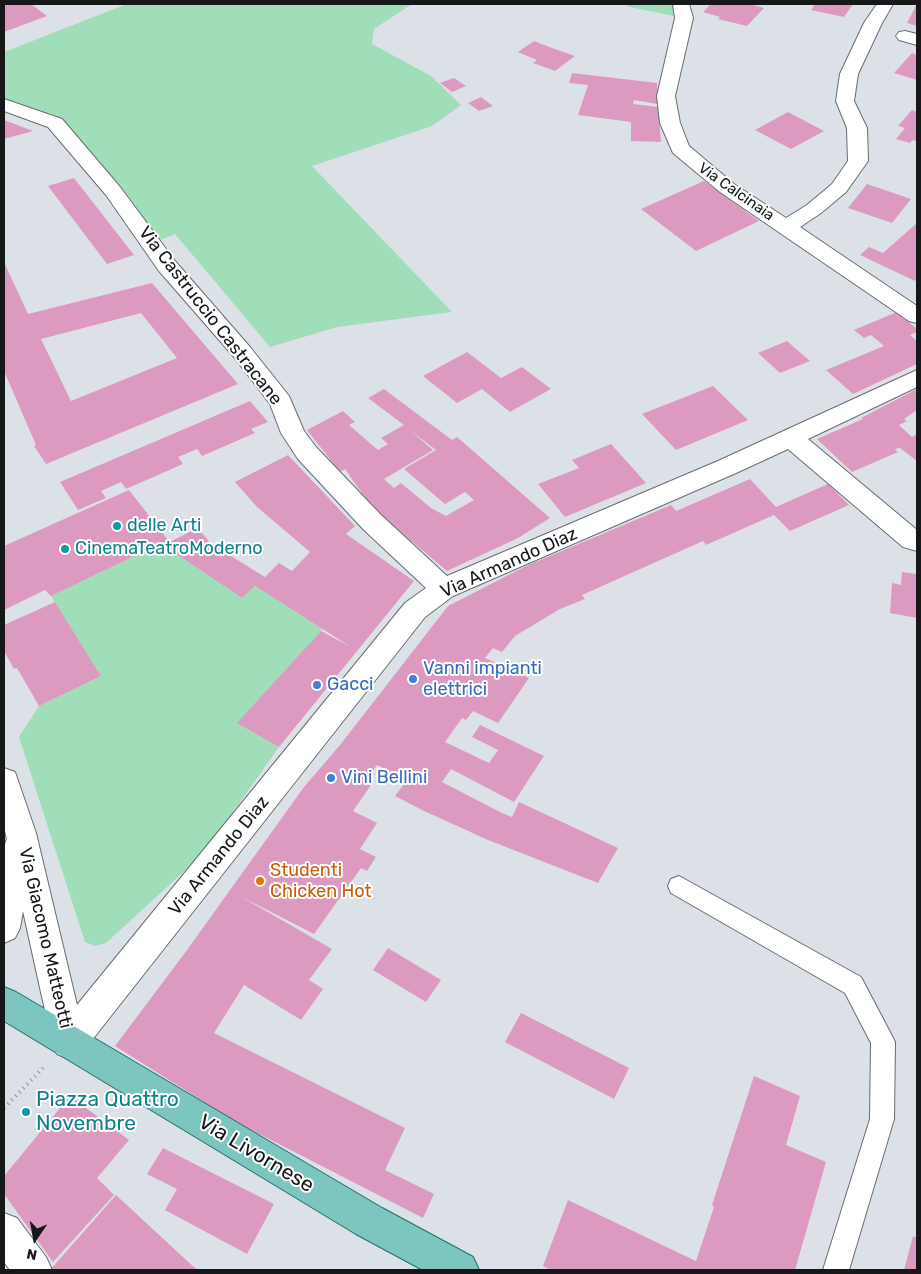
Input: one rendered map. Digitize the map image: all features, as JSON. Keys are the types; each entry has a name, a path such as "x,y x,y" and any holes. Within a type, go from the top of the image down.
{"main road":[{"name":"Via Livornese","path":"4,1002 368,1221 460,1270"}],"street":[{"name":"Via Calcinaia","path":"681,4 684,18 666,96 670,123 680,149 727,188 917,316"},
{"path":"786,227 814,210 839,188 858,162 857,128 845,101 849,74 873,23 886,4"},
{"name":"Via Castruccio Castracane","path":"4,105 55,123 113,191 166,266 242,352 281,402 293,433 307,453 372,522 444,589"},
{"name":"Via Armando Diaz","path":"69,1042 415,610 444,589 726,467 917,378"},
{"path":"790,437 912,540 917,541"},
{"name":"Via Giacomo Matteotti","path":"4,781 21,833 69,1042"},
{"name":"Via Giacomo Matteotti","path":"4,928 21,833"}],"lane":[{"path":"679,886 853,985 884,1042 882,1119 836,1270"}],"path":[{"path":"4,1108 69,1042"}],"green space":[{"path":"127,4 412,4 374,29 372,44 431,76 461,105 432,126 312,166 452,312 337,327 270,347 175,234 150,244 55,123 4,105 4,52"},
{"path":"623,4 681,4 684,18 630,7"},
{"path":"168,540 163,545 242,598 255,586 323,629 238,723 279,747 204,853 106,943 95,946 85,942 19,737 39,706 101,676 51,596"}],"building":[{"path":"4,4 31,4 47,16 4,32"},
{"path":"711,4 749,4 764,8 747,26 718,19 720,17 703,12"},
{"path":"815,4 853,4 844,17 811,10"},
{"path":"917,4 917,26 907,23"},
{"path":"534,41 575,56 555,71 533,63 537,60 518,52"},
{"path":"912,53 917,55 917,80 894,73"},
{"path":"572,73 657,83 657,104 634,100 633,104 658,107 661,142 631,141 631,122 578,115 588,85 569,83"},
{"path":"454,78 466,86 452,92 440,83"},
{"path":"481,97 493,106 479,111 468,103"},
{"path":"912,110 917,112 917,142 913,140 910,143 896,139 905,128 898,126"},
{"path":"788,112 824,131 791,149 755,130"},
{"path":"4,120 33,131 4,139"},
{"path":"74,178 134,255 107,264 48,186"},
{"path":"704,181 759,221 696,251 641,209"},
{"path":"867,184 911,199 892,223 848,208"},
{"path":"917,223 917,279 915,281 860,255 869,247 883,253"},
{"path":"4,262 28,314 152,283 238,384 46,464 34,446 36,445 4,371","holes":["141,313 177,358 71,401 41,339"]},
{"path":"897,312 917,329 917,332 910,335 917,341 917,364 853,394 826,370 884,346 871,335 864,338 854,330"},
{"path":"787,341 810,361 780,373 758,353"},
{"path":"467,352 501,378 522,367 551,389 510,412 482,389 457,403 423,376"},
{"path":"713,386 748,420 676,450 642,414"},
{"path":"384,389 452,440 457,437 550,518 518,538 447,571 369,503 345,469 340,472 307,430 343,411 355,422 349,425 378,450 388,444 381,438 404,425 368,398","holes":["411,431 436,450 404,469 445,504 465,492 474,500 446,516 431,508 401,483 394,488 384,479 433,450"]},
{"path":"917,389 917,410 904,419 907,421 899,425 912,437 917,434 917,461 900,448 895,449 898,452 852,472 817,439 863,419 861,418"},
{"path":"250,401 268,422 251,429 255,433 202,456 197,449 178,457 183,464 126,489 121,482 101,491 106,498 78,510 60,482"},
{"path":"611,444 646,483 565,517 538,484 579,468 572,460"},
{"path":"288,455 355,526 346,534 414,581 279,747 237,723 321,631 351,647 255,586 242,598 163,545 198,528 210,543 265,577 279,563 292,571 310,552 257,507 235,482"},
{"path":"750,479 776,507 828,484 849,505 790,531 774,515 706,545 703,541 582,595 585,599 560,609 515,636 502,652 493,648 485,658 529,678 498,723 473,711 466,720 462,718 445,742 489,763 498,750 472,737 480,725 544,756 514,802 451,769 442,782 512,817 519,802 618,848 598,883 488,840 395,796 407,780 377,765 367,779 373,782 353,811 377,823 360,849 376,857 367,871 361,868 314,934 240,896 332,949 309,980 323,989 301,1020 244,985 214,1033 405,1128 385,1170 434,1194 423,1218 236,1122 115,1046 187,950 304,787 340,745 448,606 526,566 671,505 676,511"},
{"path":"129,490 168,540 51,596 45,590 4,610 4,546"},
{"path":"902,572 917,574 917,618 890,613 892,583 901,585"},
{"path":"55,602 101,676 39,706 17,668 14,669 4,651 4,625"},
{"path":"388,948 441,980 426,1002 373,970"},
{"path":"521,1013 629,1068 614,1099 505,1042"},
{"path":"754,1076 800,1096 786,1145 826,1162 795,1270 551,1270 543,1266 568,1200 696,1261"},
{"path":"70,1096 129,1140 97,1178 114,1195 53,1262 4,1194 4,1176"},
{"path":"163,1148 274,1204 247,1254 165,1210 177,1189 147,1174"},
{"path":"116,1195 197,1270 50,1270"},
{"path":"913,1236 917,1238 917,1270 904,1270"}],"place":[{"name":"delle Arti","path":"117,526"},
{"name":"CinemaTeatroModerno","path":"65,549"},
{"name":"Vanni impianti elettrici","path":"413,679"},
{"name":"Gacci","path":"317,685"},
{"name":"Vini Bellini","path":"331,778"},
{"name":"Studenti Chicken Hot","path":"260,881"},
{"name":"Piazza Quattro Novembre","path":"26,1112"}]}
